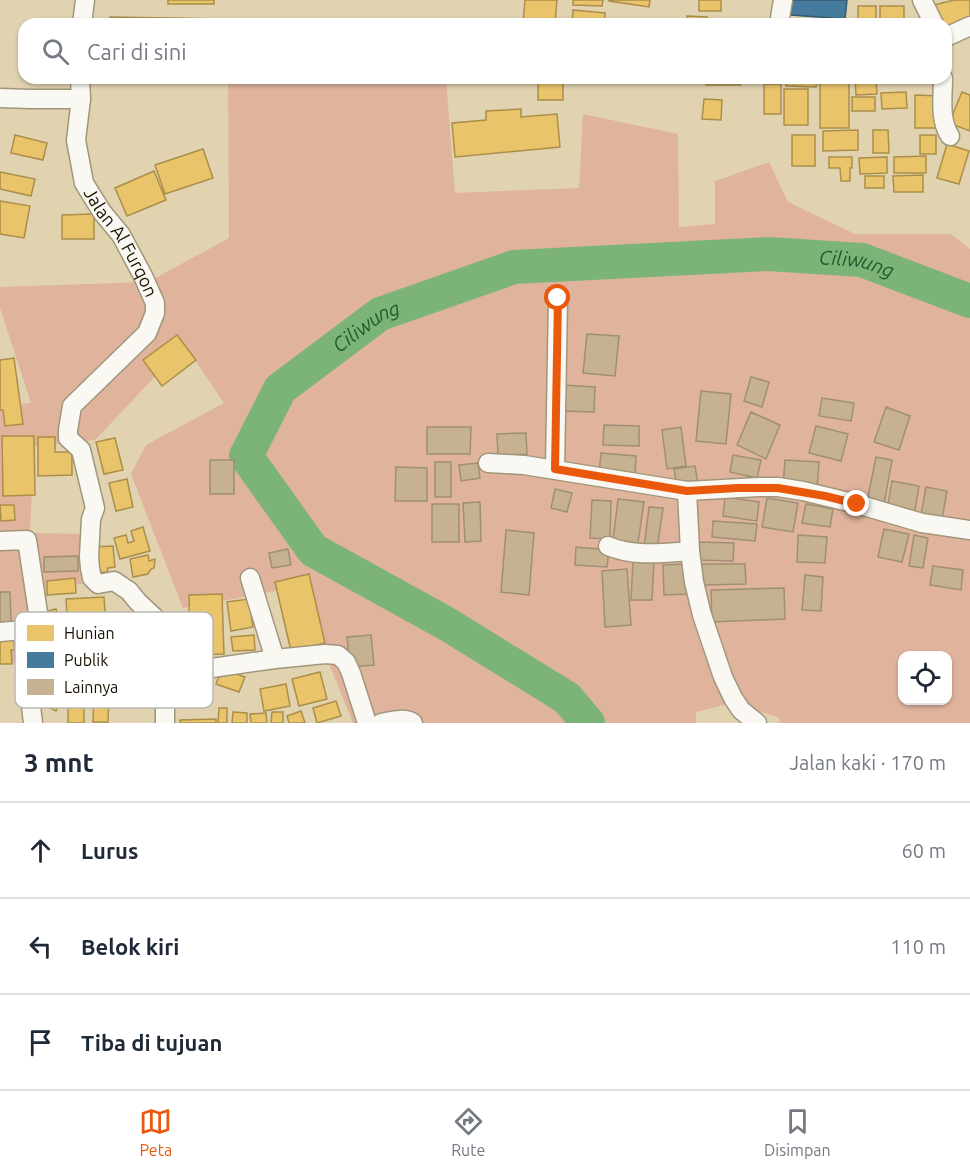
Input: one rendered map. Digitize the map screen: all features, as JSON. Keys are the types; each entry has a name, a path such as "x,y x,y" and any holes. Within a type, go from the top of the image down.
{"street":[{"path":"83,18 85,0"},
{"path":"780,18 783,0"},
{"path":"922,0 931,18"},
{"path":"952,34 970,26"},
{"name":"Jalan Al Furqon","path":"80,84 81,99 76,140 84,183 102,212 121,235 155,303 155,313 147,333 72,406 69,438 81,450 96,508 91,519 89,543 92,578 98,584 114,581 129,591 149,612"},
{"path":"943,84 944,123 950,135"},
{"path":"0,98 81,99"},
{"path":"555,469 558,298"},
{"path":"488,463 555,469 687,491 759,487 786,489 825,496 922,523 970,530"},
{"path":"687,491 690,552 702,615 732,698 741,710 757,723"},
{"path":"0,541 27,540 38,612"},
{"path":"608,546 623,551 650,553 690,552"},
{"path":"250,579 275,659"},
{"path":"0,632 15,631"},
{"path":"213,668 275,659 333,654 346,662 367,723"},
{"path":"31,708 33,723"},
{"path":"381,723 404,719 411,720 413,723"}],"shaded area":[{"path":"228,84 446,84 455,193 579,188 583,114 678,134 679,227 715,224 715,181 769,162 788,202 855,234 951,234 970,249 970,723 780,723 778,717 732,703 696,712 696,723 353,723 298,587 183,608 131,474 146,445 224,403 185,345 95,440 34,446 30,533 84,534 89,583 41,589 45,612 15,612 15,663 0,664 0,405 31,403 0,308 0,287 148,282 229,238"}],"building: Hunian":[{"path":"168,0 214,0 214,4 168,4"},
{"path":"525,0 557,0 556,18 524,18"},
{"path":"573,0 603,0 602,6 573,5"},
{"path":"609,0 650,0 649,7"},
{"path":"699,0 721,0 721,11 699,11"},
{"path":"954,0 970,0 970,20 952,24 952,18 937,18 934,5"},
{"path":"858,6 876,6 876,18 858,18"},
{"path":"880,6 904,6 904,18 880,18"},
{"path":"573,10 605,13 605,18 572,18"},
{"path":"687,16 707,17 707,18 687,18"},
{"path":"110,17 167,18 110,18"},
{"path":"538,84 563,84 563,100 538,100"},
{"path":"706,84 741,84 741,85"},
{"path":"764,84 781,84 781,114 764,114"},
{"path":"786,84 816,84 816,87 786,86"},
{"path":"820,84 849,84 849,128 820,128"},
{"path":"855,84 876,84 877,94 856,95"},
{"path":"784,89 808,89 808,125 784,125"},
{"path":"906,92 907,108 882,109 881,93"},
{"path":"962,92 970,95 970,131 949,123"},
{"path":"915,95 940,96 939,128 915,128"},
{"path":"852,97 875,97 875,111 852,111"},
{"path":"704,99 722,100 721,120 702,119"},
{"path":"521,109 521,117 557,114 560,147 455,157 452,123 486,120 486,111"},
{"path":"858,130 858,150 823,151 823,131"},
{"path":"873,130 888,130 889,153 873,153"},
{"path":"15,135 47,143 43,160 11,153"},
{"path":"792,135 815,135 815,166 792,166"},
{"path":"920,135 936,135 936,154 920,154"},
{"path":"947,144 969,151 959,184 937,178"},
{"path":"203,149 213,178 165,194 155,165"},
{"path":"926,156 926,173 894,173 894,157"},
{"path":"829,157 852,157 850,181 841,181 840,168 829,168"},
{"path":"887,157 887,173 860,174 859,158"},
{"path":"154,171 166,200 127,216 115,188"},
{"path":"0,172 35,179 31,196 0,189"},
{"path":"923,175 923,192 894,192 893,176"},
{"path":"865,176 884,176 884,188 865,188"},
{"path":"0,201 30,206 24,238 0,234"},
{"path":"94,214 94,239 62,239 62,215"},
{"path":"177,335 196,360 162,386 143,360"},
{"path":"14,358 23,424 5,426 3,410 0,410 0,360"},
{"path":"2,436 34,436 35,495 3,496"},
{"path":"38,437 55,437 55,452 72,452 72,475 38,476"},
{"path":"115,438 123,470 104,474 96,442"},
{"path":"127,479 133,507 116,511 109,483"},
{"path":"0,505 14,505 15,520 1,521"},
{"path":"143,527 150,551 120,559 114,538 126,535 128,543 134,541 131,531"},
{"path":"113,546 115,567 108,568 107,572 94,573 93,547"},
{"path":"148,555 149,561 155,559 154,568 148,574 133,577 130,559"},
{"path":"309,574 325,643 291,651 275,582"},
{"path":"75,578 76,593 47,595 47,581"},
{"path":"222,594 224,654 213,654 213,612 189,612 189,595"},
{"path":"104,597 105,612 67,612 66,599"},
{"path":"249,599 253,627 231,631 227,602"},
{"path":"254,635 255,650 233,651 231,637"},
{"path":"15,638 15,650 11,650 12,664 0,664 0,639"},
{"path":"222,669 245,677 239,692 216,684"},
{"path":"320,672 327,699 299,706 292,679"},
{"path":"286,684 290,706 264,711 260,689"},
{"path":"336,701 341,716 317,723 313,708"},
{"path":"68,708 84,708 84,723 68,723"},
{"path":"93,708 108,708 108,722 93,722"},
{"path":"219,708 227,708 227,723 218,723"},
{"path":"301,711 305,723 289,723 287,716"},
{"path":"233,712 247,713 247,723 232,723"},
{"path":"272,712 283,712 283,723 271,723"},
{"path":"266,713 267,723 251,723 250,714"},
{"path":"216,719 216,723 180,723 180,720"}],"building: Publik":[{"path":"792,0 847,0 845,18 791,15"}],"building: Lainnya":[{"path":"587,334 619,336 615,376 583,373"},
{"path":"751,377 769,382 762,407 744,401"},
{"path":"563,385 595,387 594,412 562,411"},
{"path":"701,391 731,394 726,444 696,441"},
{"path":"822,398 854,403 851,421 819,416"},
{"path":"886,407 910,416 899,450 874,442"},
{"path":"751,412 780,425 766,459 737,445"},
{"path":"604,425 639,426 639,446 603,445"},
{"path":"816,426 848,434 841,461 809,453"},
{"path":"427,427 471,427 470,454 427,454"},
{"path":"681,427 686,466 667,469 662,430"},
{"path":"526,433 527,454 498,456 497,434"},
{"path":"601,453 636,456 635,476 599,473"},
{"path":"733,455 761,460 757,478 730,472"},
{"path":"876,457 892,460 884,504 867,501"},
{"path":"210,460 234,460 234,494 210,494"},
{"path":"785,460 819,462 817,489 783,486"},
{"path":"435,462 451,462 451,497 435,497"},
{"path":"478,463 480,478 461,481 459,465"},
{"path":"695,466 698,484 677,487 674,469"},
{"path":"396,467 427,468 427,501 395,501"},
{"path":"892,481 919,486 914,516 887,512"},
{"path":"926,487 947,491 942,519 921,515"},
{"path":"555,489 572,493 567,512 551,508"},
{"path":"725,497 759,502 757,521 723,516"},
{"path":"767,498 798,503 793,532 762,527"},
{"path":"618,499 644,502 638,543 613,540"},
{"path":"592,500 611,501 610,539 590,538"},
{"path":"480,502 481,541 465,542 463,503"},
{"path":"432,504 459,504 459,542 432,542"},
{"path":"806,504 833,509 830,527 802,523"},
{"path":"649,507 663,508 657,550 644,548"},
{"path":"713,521 757,524 755,541 712,537"},
{"path":"884,529 909,534 902,562 878,557"},
{"path":"506,530 534,533 529,595 501,592"},
{"path":"798,535 827,537 825,563 797,562"},
{"path":"914,535 928,538 923,568 909,566"},
{"path":"699,542 734,543 733,561 699,560"},
{"path":"576,547 609,550 607,567 575,565"},
{"path":"288,549 291,565 272,568 269,553"},
{"path":"78,556 78,571 44,572 44,557"},
{"path":"633,560 654,561 652,600 631,600"},
{"path":"687,564 688,594 664,595 663,565"},
{"path":"702,564 745,564 746,584 702,585"},
{"path":"933,566 963,570 961,590 930,585"},
{"path":"627,569 631,625 605,627 602,571"},
{"path":"805,575 823,577 821,611 802,610"},
{"path":"784,588 785,619 712,622 711,590"},
{"path":"0,592 10,592 11,622 0,622"},
{"path":"371,635 374,665 350,667 347,637"}],"waterway":[{"name":"Ciliwung","path":"588,723 567,698 447,624 313,550 246,456 280,389 380,314 514,267 768,254 862,260 970,301"}],"route":[{"path":"558,298 555,469 687,491 778,488 803,491 857,504"}]}
